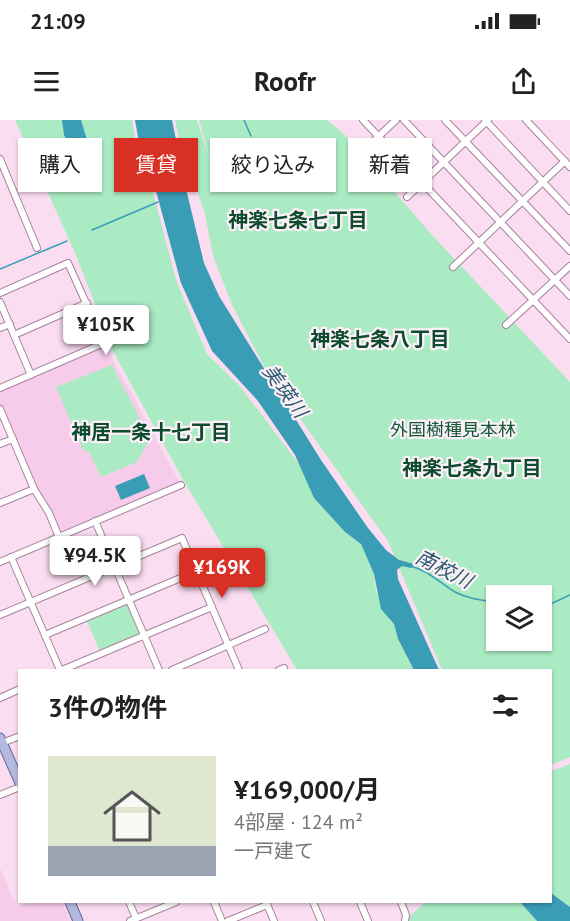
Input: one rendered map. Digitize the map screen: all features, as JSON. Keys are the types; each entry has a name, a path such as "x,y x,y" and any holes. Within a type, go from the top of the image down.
{"main road":[{"path":"1,740 18,780"},
{"path":"70,903 78,921"}],"street":[{"path":"363,120 378,137 396,120"},
{"path":"404,120 570,296"},
{"path":"445,120 570,251"},
{"path":"432,173 487,120 570,211"},
{"path":"453,267 543,182 567,164 530,122"},
{"path":"0,159 37,248"},
{"path":"407,196 411,192"},
{"path":"430,192 570,339"},
{"path":"0,293 68,263 104,343 0,388"},
{"path":"506,325 570,266"},
{"path":"0,302 31,375"},
{"path":"14,335 87,303"},
{"path":"0,328 10,324"},
{"path":"0,409 34,489 49,513 59,537"},
{"path":"0,444 13,439"},
{"path":"0,562 181,485"},
{"path":"0,503 34,489"},
{"path":"95,521 159,669"},
{"path":"0,615 182,538 239,669"},
{"path":"11,557 61,669"},
{"path":"45,635 196,571"},
{"path":"63,669 212,607"},
{"path":"174,669 265,629"},
{"path":"0,698 18,690"},
{"path":"1,740 18,736"},
{"path":"0,795 18,786"},
{"path":"129,903 133,920 174,903"},
{"path":"214,903 222,921"},
{"path":"228,921 266,903 274,921"},
{"path":"313,903 321,921"},
{"path":"360,903 368,921"},
{"path":"401,903 406,915 405,921"}],"shaded area":[{"path":"104,343 181,485 59,537 34,489 0,409 0,388"},
{"path":"0,868 17,907 31,903 62,903 71,921 0,921"}],"green space":[{"path":"15,120 132,120 135,138 114,138 114,192 153,192 176,280 207,354 239,385 302,468 314,498 345,532 361,544 374,574 376,591 389,619 394,624 398,639 413,669 296,669 181,476 113,351 76,255 48,192 102,192 102,138 23,138"},
{"name":"外国樹種見本林","path":"175,120 197,120 210,159 210,192 336,192 336,138 210,138 210,158 199,120 327,120 348,138 348,192 395,192 570,382 570,757 552,765 552,669 442,669 388,541 268,374 232,305 213,256 205,214 197,192 198,138 179,138"},
{"path":"112,365 150,438 137,462 101,477 89,452 83,450 56,387"},
{"path":"129,601 144,636 101,654 86,619"},
{"path":"570,764 570,907 552,894 552,771"},
{"path":"424,903 521,903 537,921 409,921 410,916"}],"water":[{"path":"62,120 81,120 86,138 66,138"},
{"path":"135,120 172,120 176,138 138,138"},
{"path":"156,192 187,192 204,263 219,296 321,460 368,528 386,550 399,560 414,564 411,568 402,566 397,570 398,579 439,669 413,669 398,639 394,624 381,609 374,574 361,544 345,532 314,498 295,455 258,401 212,351 181,283"},
{"path":"144,474 150,488 121,500 115,486"},
{"path":"552,894 570,907 570,921 537,921 521,903 552,903"}],"waterway":[{"path":"244,120 251,136"},
{"path":"92,230 158,202"},
{"path":"0,269 67,241"},
{"name":"南校川","path":"410,566 428,574 460,594 486,601"},
{"name":"南校川","path":"552,603 570,595"}],"district":[{"name":"神楽七条七丁目","path":"298,220"},
{"name":"神楽七条八丁目","path":"380,339"},
{"name":"神居一条十七丁目","path":"151,432"},
{"name":"神楽七条九丁目","path":"472,468"}],"water label":[{"name":"美瑛川","path":"285,391"}]}
